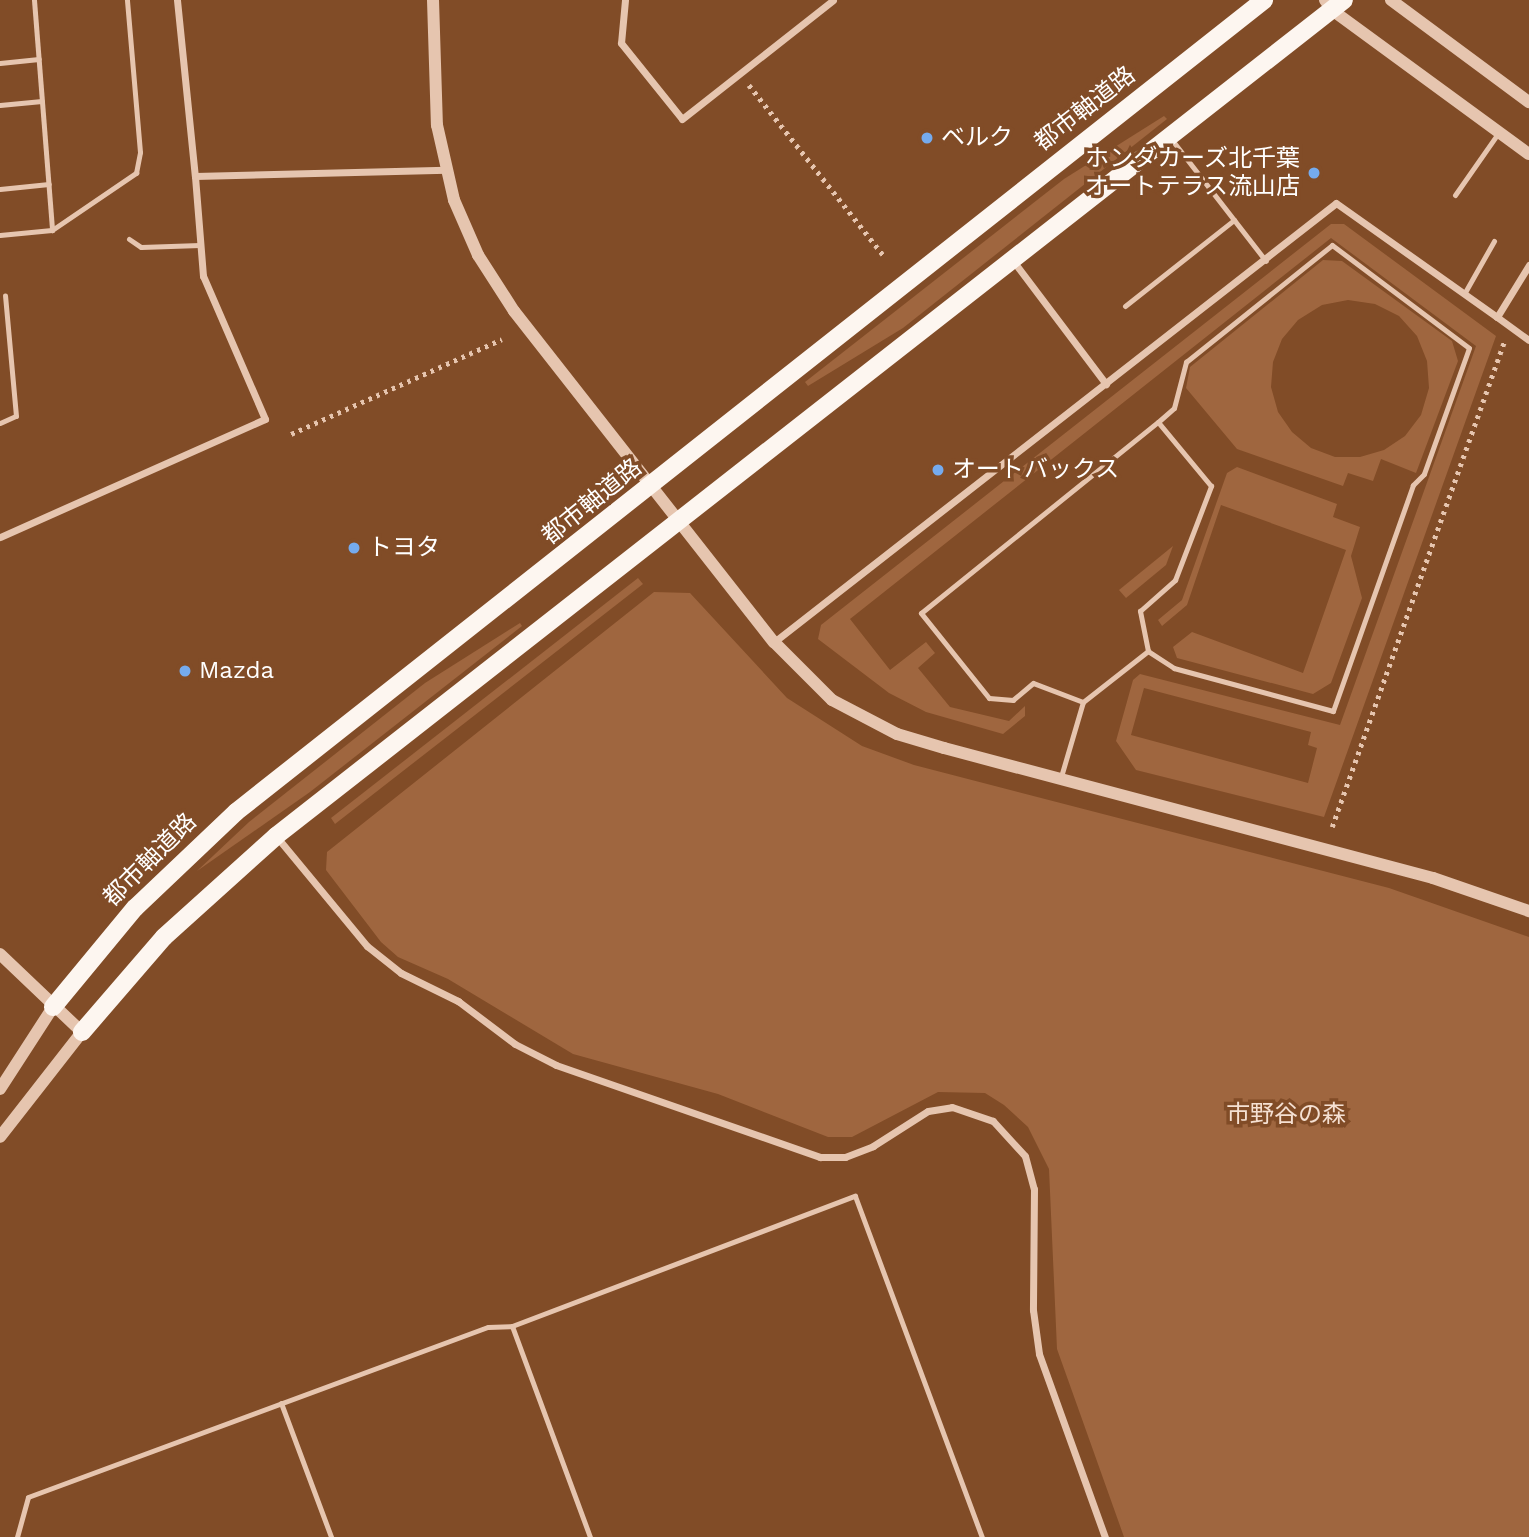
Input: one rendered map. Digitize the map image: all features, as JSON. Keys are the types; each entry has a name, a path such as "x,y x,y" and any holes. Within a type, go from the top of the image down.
{"main road":[{"name":"都市軸道路","path":"53,1007 108,938 196,847 1264,0"},
{"path":"82,1031 164,937 276,836 1014,262 1334,3"}],"street":[{"path":"0,537 265,419 203,276 177,0"},
{"path":"433,0 433,85 446,170 467,232 493,279 679,521 774,642 805,677 861,717 897,734 1060,780 1433,878 1529,911"},
{"path":"625,0 621,43 682,119 833,0"},
{"path":"1391,0 1529,102"},
{"path":"1334,3 1529,154"},
{"path":"195,176 446,170"},
{"path":"774,642 1266,261 1336,203 1529,340"},
{"path":"1014,262 1106,384"},
{"path":"1497,317 1529,265"},
{"path":"276,836 367,946 401,973 458,1001 514,1044 556,1065 820,1157 845,1157 873,1146 928,1111 952,1107 993,1121 1026,1156 1034,1189 1033,1310 1039,1354 1105,1537"},
{"path":"0,954 53,1007 82,1031 0,1137"},
{"name":"都市軸道路","path":"0,1089 53,1007"}],"lane":[{"path":"34,0 52,230"},
{"path":"0,235 52,230 136,173 140,152 127,0"},
{"path":"0,63 39,59"},
{"path":"0,105 42,100"},
{"path":"1455,195 1499,132"},
{"path":"1170,137 1266,261"},
{"path":"0,189 49,184"},
{"path":"1125,306 1234,220"},
{"path":"130,239 141,247 200,245"},
{"path":"1464,294 1494,241"},
{"path":"1083,702 1033,683 1013,699 989,698 921,613 1174,408 1186,362 1332,245 1469,348 1424,474 1413,485 1333,711 1174,668 1148,650 1140,611 1175,580 1211,486 1158,422"},
{"path":"0,423 16,416 5,296"},
{"path":"1060,780 1083,702 1148,650"},
{"path":"17,1537 28,1497 488,1327 512,1326 855,1196 982,1537"},
{"path":"512,1326 590,1537"},
{"path":"281,1404 331,1537"}],"path":[{"path":"740,73 885,257"},
{"path":"291,434 502,339"},
{"path":"1332,827 1504,342"}],"green space":[{"path":"1164,116 1167,119 903,328 808,386 805,382 1064,179"},
{"path":"1331,224 1344,224 1496,336 1324,817 1136,770 1116,741 1133,680 1140,674 1340,725 1476,346 1331,238 850,619 890,670 926,642 935,653 918,668 950,707 1009,721 1025,706 1025,716 1003,734 926,712 889,693 818,639 821,625","holes":["1144,688 1311,732 1308,745 1317,748 1308,783 1131,735"]},
{"path":"1323,260 1342,261 1452,341 1458,361 1416,473 1381,459 1373,481 1348,473 1343,486 1237,449 1186,388 1190,367","holes":["1348,300 1375,304 1399,316 1417,336 1427,361 1429,388 1421,415 1405,436 1384,450 1360,457 1335,457 1311,448 1292,432 1278,412 1271,387 1273,362 1282,339 1298,320 1322,305"]},
{"path":"1237,467 1337,504 1333,517 1360,527 1351,556 1362,598 1331,683 1313,694 1177,658 1173,647 1192,632 1303,673 1346,550 1221,505 1187,605 1162,626 1158,620 1182,600 1227,473"},
{"path":"1173,546 1166,565 1126,598 1119,590"},
{"path":"638,578 643,584 335,824 331,818"},
{"name":"市野谷の森","path":"654,592 690,593 787,698 862,746 914,765 1389,888 1529,937 1529,1537 1124,1537 1057,1349 1049,1169 1028,1127 1004,1105 985,1093 938,1092 852,1137 828,1137 718,1094 573,1054 448,979 398,957 381,942 326,870 327,852"},
{"path":"520,623 522,626 310,792 197,871 249,822 425,683"}],"place":[{"name":"ベルク","path":"927,138"},
{"name":"ホンダカーズ北千葉 オートテラス流山店","path":"1314,173"},
{"name":"オートバックス","path":"938,470"},
{"name":"トヨタ","path":"354,548"},
{"name":"Mazda","path":"185,671"}]}
